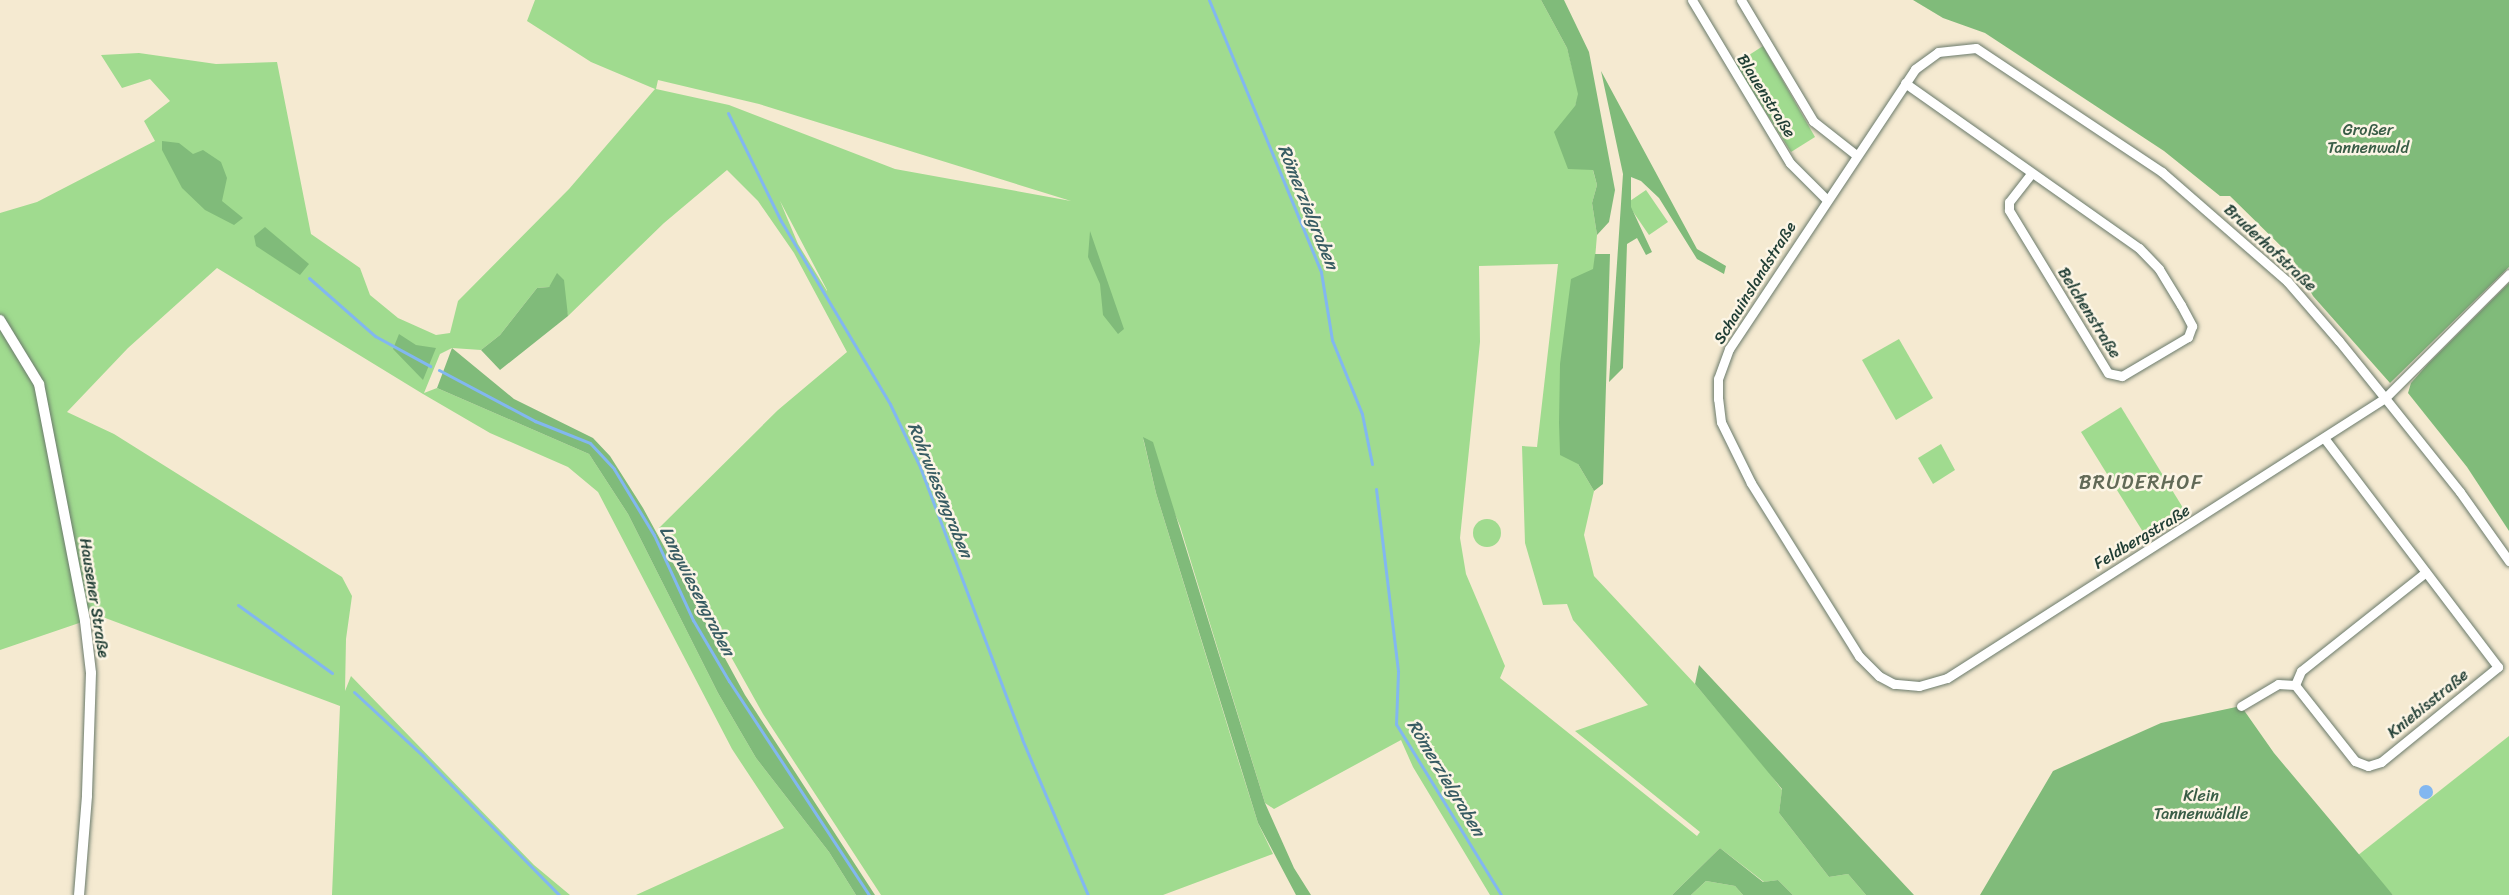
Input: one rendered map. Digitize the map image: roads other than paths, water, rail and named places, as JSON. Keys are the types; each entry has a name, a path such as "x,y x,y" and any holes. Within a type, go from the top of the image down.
{"street":[{"name":"Blauenstraße","path":"1692,0 1790,163 1827,200"},
{"name":"Blauenstraße","path":"1741,0 1813,121 1856,154"},
{"name":"Bruderhofstraße","path":"1938,52 1976,48 2162,172 2287,281 2385,398 2509,561"},
{"name":"Schauinslandstraße","path":"1907,686 1880,676 1859,656 1751,483 1721,422 1718,379 1729,349 1856,154 1915,69 1938,52"},
{"name":"Belchenstraße","path":"1905,83 2139,248 2159,269 2192,326 2188,336 2122,376 2108,373 2009,210 2009,202 2031,174"},
{"name":"Feldbergstraße","path":"1907,686 1934,684 1947,678 2325,439 2385,398 2509,274"},
{"name":"Hausener Straße","path":"0,320 39,384 85,621 91,674 87,796 79,895"},
{"name":"Kniebisstraße","path":"2295,685 2355,761 2368,766 2381,762 2498,667 2325,439"},
{"path":"2241,706 2278,684 2295,685 2301,671 2426,572"}],"water":[{"path":"2426,785 2431,787 2433,792 2431,797 2426,799 2421,797 2419,792 2421,787"}],"waterway":[{"name":"Römerzielgraben","path":"1209,0 1321,272 1332,340 1362,414 1372,464"},
{"name":"Rohrwiesengraben","path":"728,113 781,221 890,404 920,467 1022,739 1088,895"},
{"path":"309,278 375,336 430,366"},
{"name":"Langwiesengraben","path":"439,370 535,421 590,443 614,469 654,535 693,620 729,681 869,895"},
{"name":"Römerzielgraben","path":"1376,489 1398,672 1396,724 1501,895"},
{"path":"238,605 332,673"},
{"path":"354,692 423,756 559,895"}],"district":[{"name":"BRUDERHOF","path":"2141,482"}],"park label":[{"name":"Großer Tannenwald","path":"2368,139"},
{"name":"Klein Tannenwäldle","path":"2201,805"}]}
